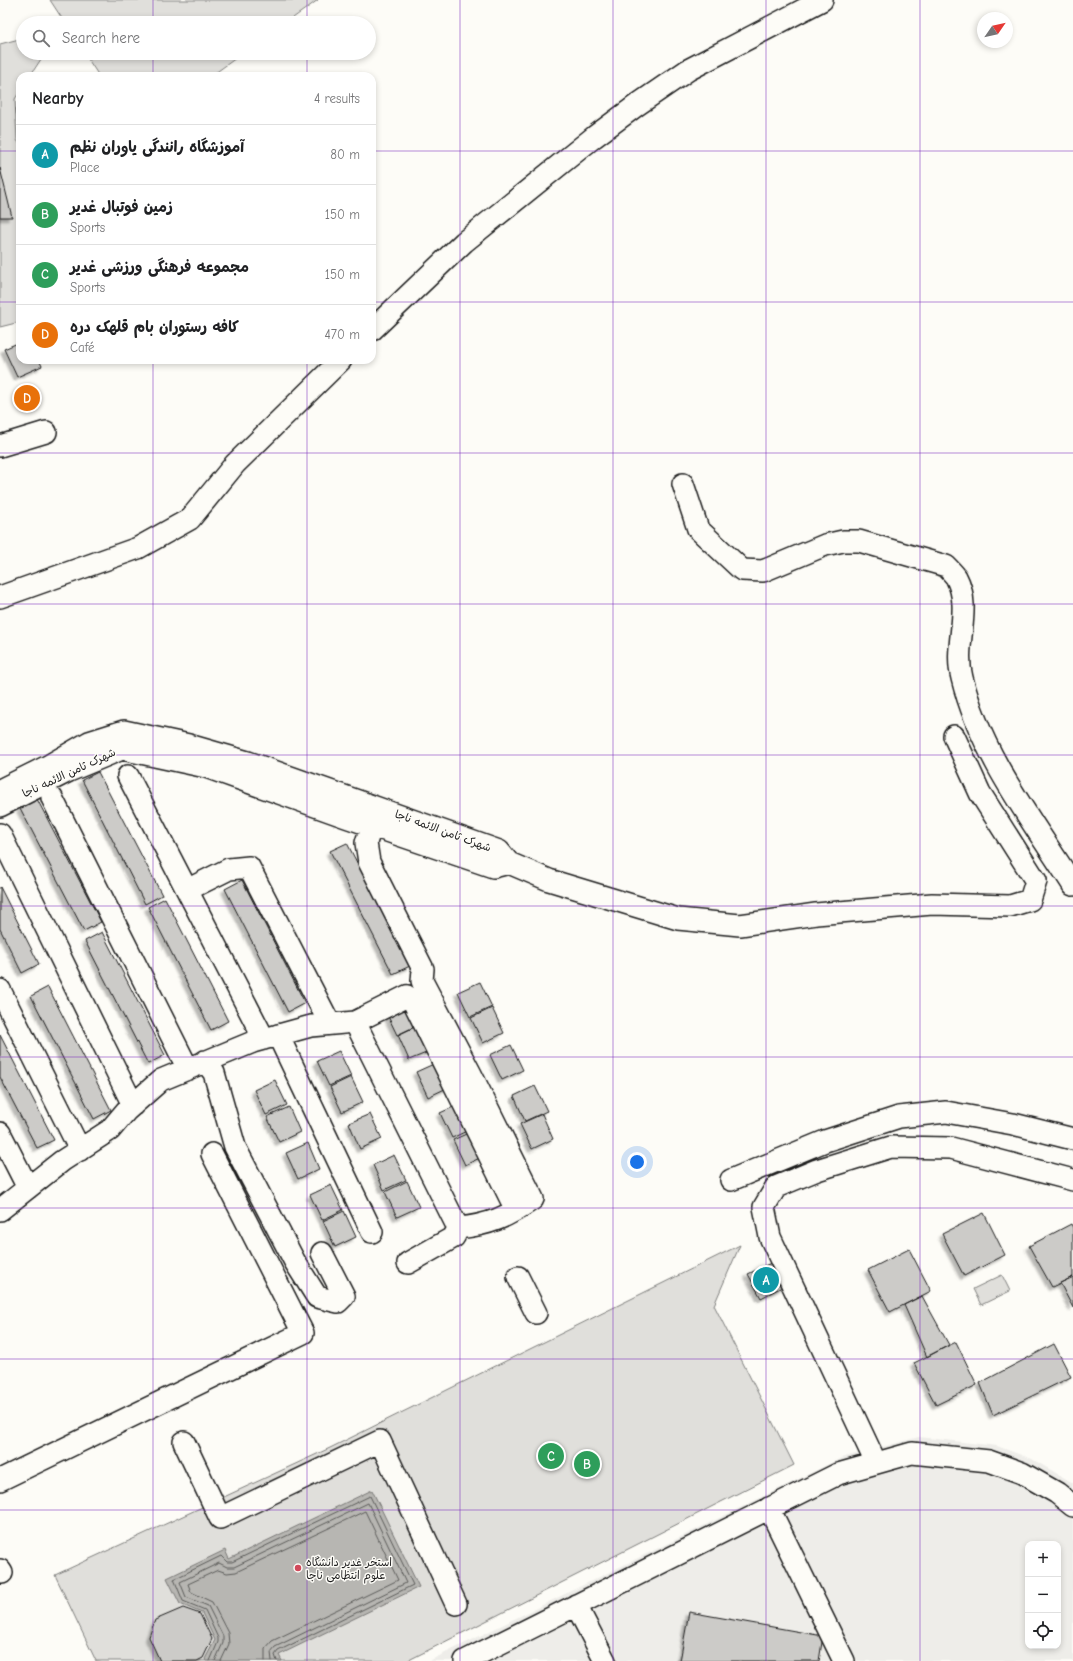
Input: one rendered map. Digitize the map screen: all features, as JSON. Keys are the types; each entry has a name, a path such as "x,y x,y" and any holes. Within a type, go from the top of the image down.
{"street":[{"path":"376,326 464,242 594,137 637,105 688,70 822,0"},
{"path":"0,597 138,548 190,518 235,464 337,364"},
{"path":"0,446 46,432"},
{"path":"683,484 698,529 742,570 763,572 825,545 843,541 859,541 946,566 955,576 963,597 964,621 960,645 961,676 971,708 985,742 1016,798 1073,885"},
{"name":"شهرک ثامن الائمه ناجا","path":"0,790 57,769 122,749 198,756 206,767 374,816 493,867 509,863 549,880 678,919 740,925 816,914 917,905 1010,906 1030,900 1036,881 980,793 954,736"},
{"name":"شهرک ثامن الائمه ناجا","path":"0,806 57,769"},
{"path":"128,776 187,890 271,1037 372,1232"},
{"path":"52,798 196,1065 214,1073 235,1147 295,1262 317,1297 338,1302 344,1296 322,1253"},
{"path":"374,816 366,843 369,862 423,969 422,982 471,1074 533,1199 501,1219 478,1226 458,1228"},
{"path":"0,834 133,1105"},
{"path":"187,890 229,868 249,867 330,1024"},
{"path":"0,990 80,1150"},
{"path":"0,1210 62,1161 110,1130 133,1105 161,1080 196,1065 271,1037 311,1026 355,1022 407,996 413,1001 516,1210"},
{"path":"355,1022 458,1228"},
{"path":"731,1180 825,1141 899,1117 946,1112 1013,1124 1073,1139"},
{"path":"0,1133 28,1188"},
{"path":"876,1463 770,1237 764,1207 776,1187 817,1170 891,1147 951,1148 1073,1180"},
{"path":"0,1480 303,1333 212,1154"},
{"path":"408,1263 454,1237 458,1228"},
{"path":"518,1277 536,1313"},
{"path":"184,1442 220,1518 380,1441 456,1604"},
{"path":"465,1661 838,1474 912,1453 989,1461 1022,1473 1057,1493 1073,1506"},
{"path":"769,1508 844,1661"},
{"path":"576,1605 605,1661"}],"shaded area":[{"path":"50,0 318,0 296,16 60,16"},
{"path":"16,40 16,60 40,60 33,72 16,72 16,323 0,327 0,44"},
{"path":"89,60 233,60 217,72 96,72"},
{"path":"740,1245 714,1305 794,1465 407,1661 96,1661 55,1575 330,1448"},
{"path":"1002,1275 1010,1291 981,1305 973,1289"},
{"path":"919,1437 997,1446 1032,1459 1073,1483 1073,1661 429,1661 841,1458"}],"water":[{"name":"استخر غدیر دانشگاه علوم انتظامی ناجا","path":"372,1490 419,1587 279,1655 282,1661 206,1661 205,1659 215,1640 202,1613 180,1604 167,1578 225,1550 229,1559"}],"building":[{"path":"0,168 12,217 0,217"},
{"path":"16,344 16,364 41,364 42,366 17,377 4,349"},
{"path":"98,772 162,895 145,904 82,780"},
{"path":"37,799 101,922 84,931 20,808"},
{"path":"347,843 410,966 393,974 330,851"},
{"path":"242,880 305,1003 288,1012 225,889"},
{"path":"0,887 39,964 22,973 0,929"},
{"path":"165,898 228,1021 211,1030 148,907"},
{"path":"102,932 165,1055 148,1064 85,941"},
{"path":"480,982 492,1007 470,1017 458,992"},
{"path":"48,987 111,1110 94,1119 31,996"},
{"path":"406,1000 418,1025 397,1035 385,1010"},
{"path":"492,1008 504,1033 483,1043 471,1018"},
{"path":"419,1025 431,1051 409,1060 398,1035"},
{"path":"0,1035 54,1140 37,1148 0,1077"},
{"path":"511,1045 523,1070 502,1080 490,1055"},
{"path":"339,1051 351,1076 329,1086 317,1061"},
{"path":"438,1062 449,1087 428,1097 416,1072"},
{"path":"351,1077 363,1102 342,1112 330,1087"},
{"path":"275,1080 287,1105 266,1115 254,1090"},
{"path":"535,1086 547,1111 525,1121 514,1096"},
{"path":"462,1103 473,1128 452,1138 440,1113"},
{"path":"289,1107 300,1132 279,1142 267,1117"},
{"path":"370,1114 382,1139 360,1149 349,1123"},
{"path":"542,1114 553,1139 532,1149 520,1124"},
{"path":"475,1130 486,1155 465,1165 453,1140"},
{"path":"308,1143 319,1169 298,1179 286,1153"},
{"path":"394,1155 406,1180 384,1190 373,1165"},
{"path":"407,1181 419,1207 397,1217 385,1192"},
{"path":"331,1185 343,1210 322,1220 310,1195"},
{"path":"344,1211 356,1237 335,1247 323,1221"},
{"path":"984,1213 1005,1255 964,1276 942,1234"},
{"path":"1071,1224 1073,1228 1073,1277 1052,1287 1029,1246"},
{"path":"909,1249 931,1291 890,1312 868,1270"},
{"path":"773,1262 784,1286 761,1298 748,1274"},
{"path":"1073,1277 1073,1308 1060,1283"},
{"path":"922,1296 949,1345 927,1357 904,1305"},
{"path":"956,1342 977,1385 936,1405 914,1363"},
{"path":"1054,1344 1071,1377 993,1415 980,1383"},
{"path":"183,1608 200,1614 212,1639 203,1658 197,1661 160,1661 149,1637 155,1620"},
{"path":"689,1612 823,1636 819,1661 680,1661"}],"place":[{"name":"کافه رستوران بام قلهک دره","path":"27,398"},
{"name":"آموزشگاه رانندگی یاوران نظم","path":"766,1280"},
{"name":"مجموعه فرهنگی ورزشی غدیر","path":"551,1456"},
{"name":"زمین فوتبال غدیر","path":"587,1464"},
{"name":"استخر غدیر دانشگاه علوم انتظامی ناجا","path":"298,1568"}]}
